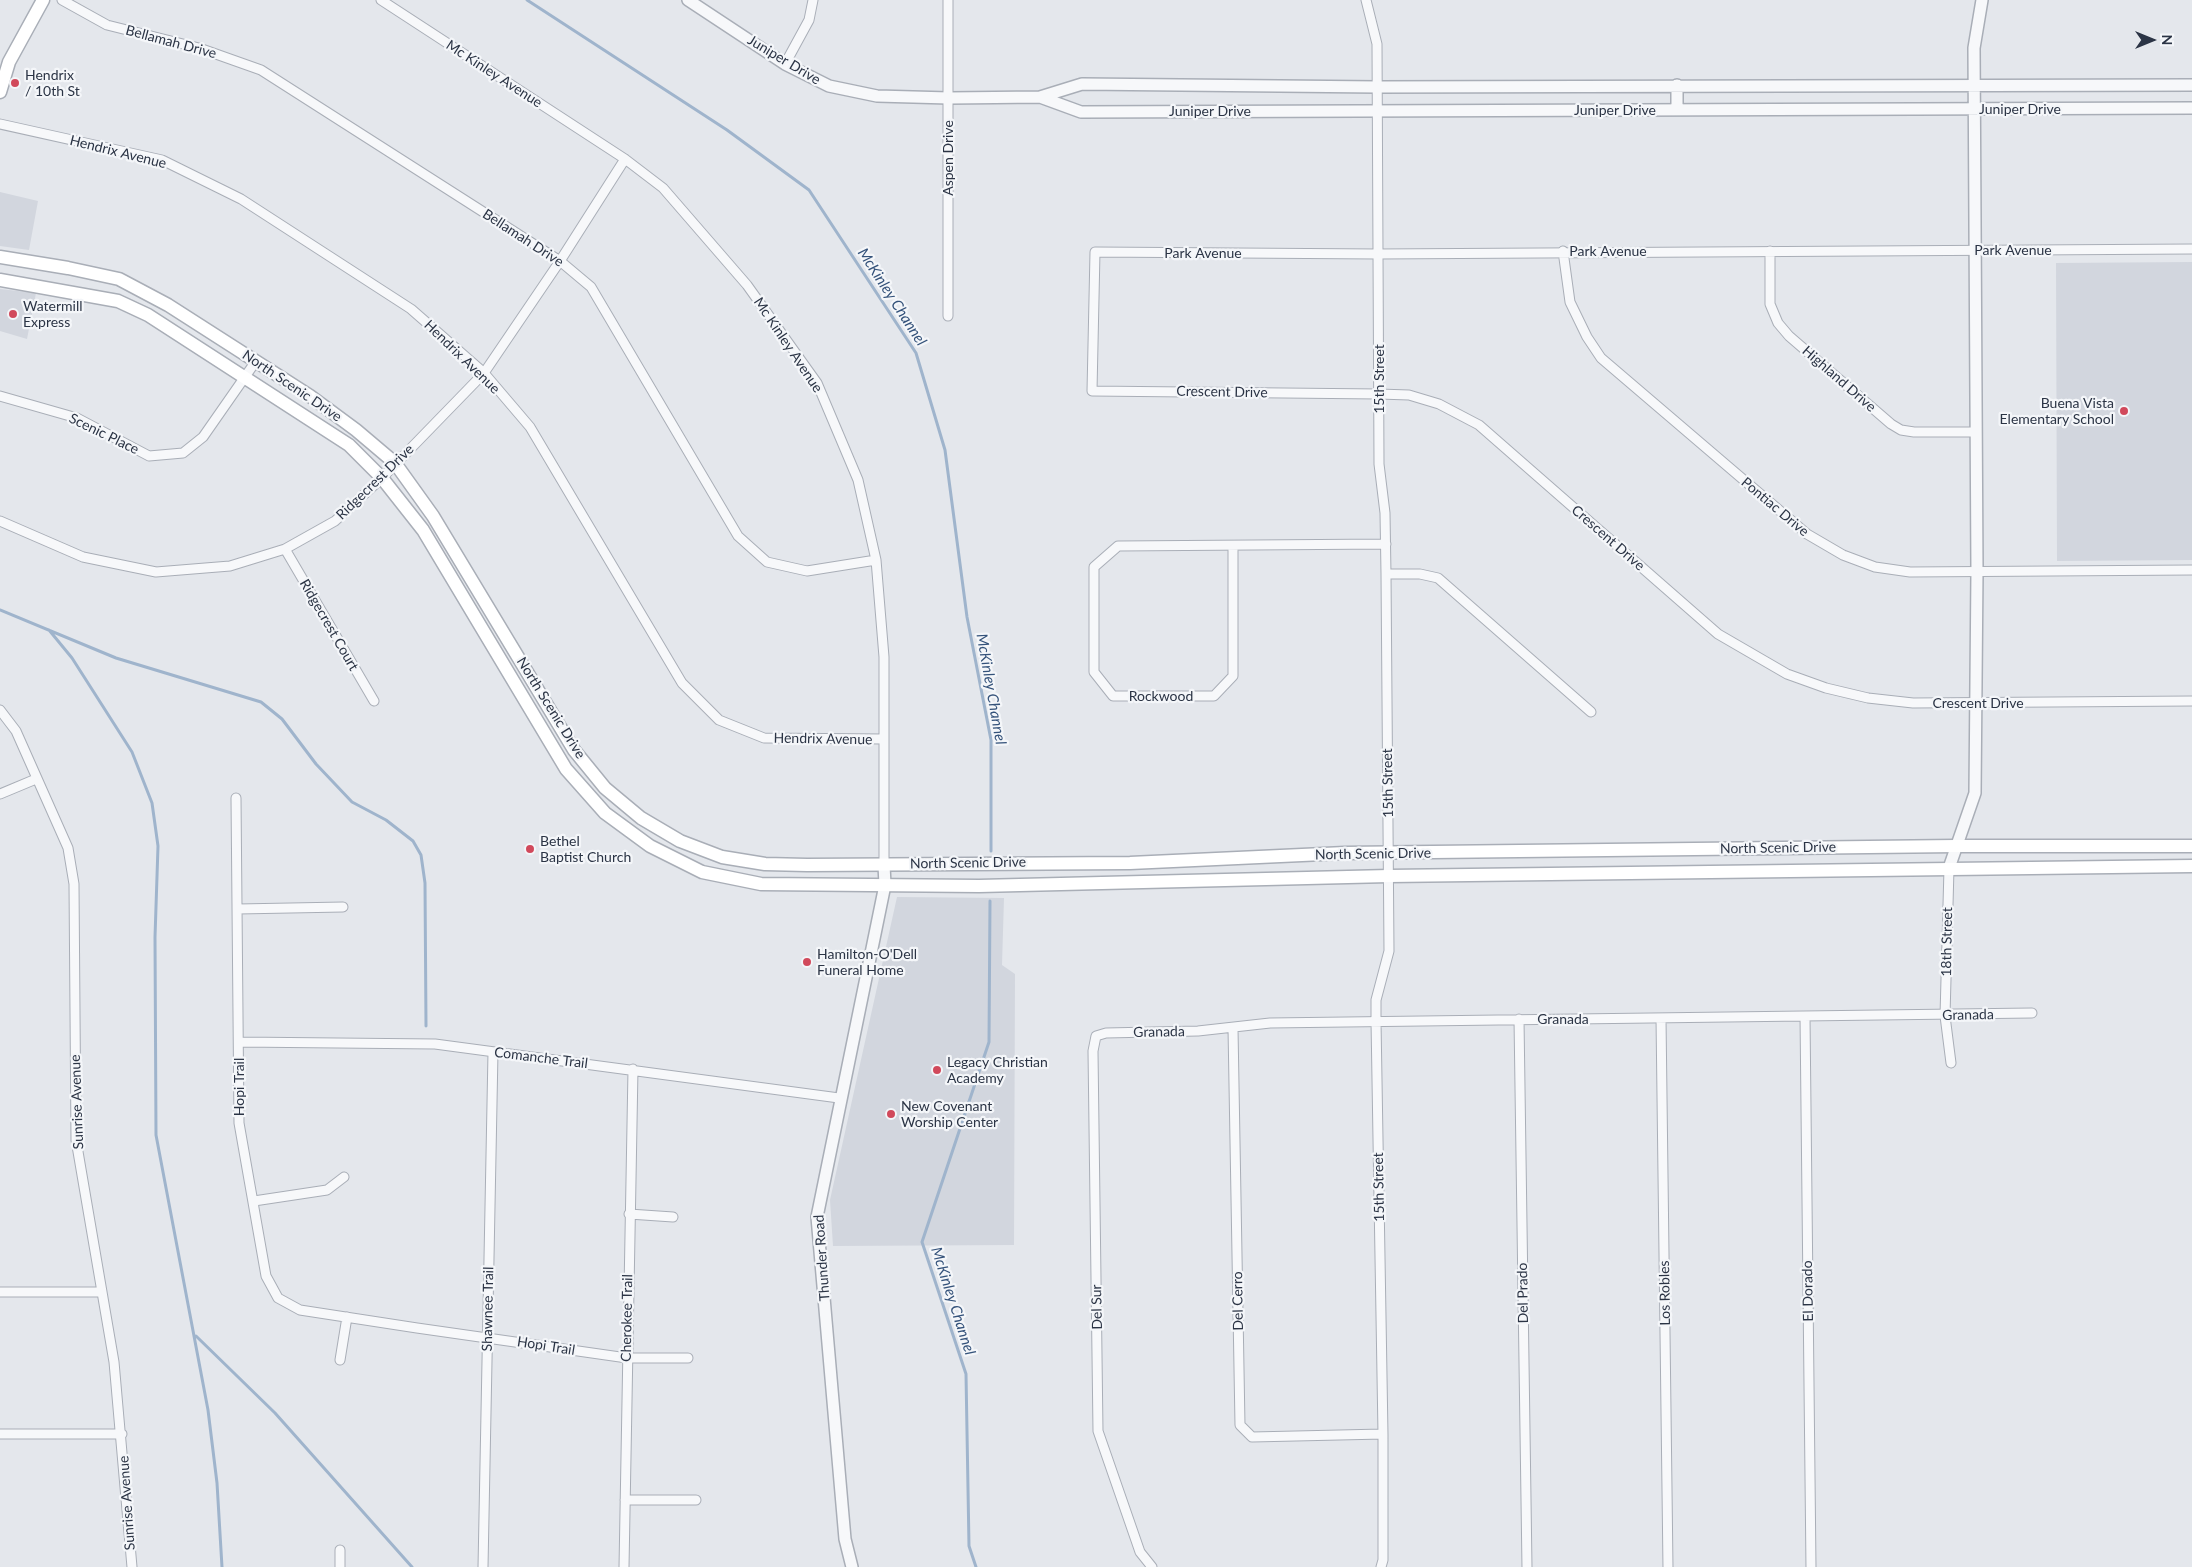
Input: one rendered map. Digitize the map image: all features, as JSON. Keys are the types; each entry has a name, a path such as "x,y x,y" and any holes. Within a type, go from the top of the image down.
{"main road":[{"path":"0,92 9,62 43,0"},
{"name":"North Scenic Drive","path":"0,257 120,279 168,305 256,361 340,419 395,463 433,516 574,750 605,788 640,818 680,841 722,857 766,864 884,865 1130,863 1389,853 1956,846 2192,846"},
{"name":"North Scenic Drive","path":"0,280 118,302 148,316 349,445 382,478 423,530 566,769 605,813 650,846 702,872 761,884 979,886 1389,876 2192,866"}],"street":[{"name":"Bellamah Drive","path":"62,0 107,25 199,48 262,70 560,261 591,286 738,536 767,562 807,570 876,560"},
{"name":"Mc Kinley Avenue","path":"381,0 625,159 663,188 741,277 817,383 858,480 876,560 884,658 884,865"},
{"name":"Juniper Drive","path":"688,0 785,64 829,86 877,96 949,98 1040,97 1082,84 1378,87 1974,84 2192,85"},
{"path":"785,64 809,20 814,0"},
{"name":"Aspen Drive","path":"948,0 948,316"},
{"name":"15th Street","path":"1366,0 1377,44 1379,464 1385,513 1386,544 1389,853 1389,951 1376,1000 1383,1434 1383,1560 1381,1567"},
{"path":"1949,868 1975,793 1977,571 1974,48 1982,0"},
{"path":"1677,85 1677,110"},
{"name":"Juniper Drive","path":"1040,97 1081,112 2192,108"},
{"name":"Hendrix Avenue","path":"0,124 162,160 241,199 411,309 484,374 530,427 682,683 719,720 764,738 884,739"},
{"name":"Ridgecrest Drive","path":"0,521 82,557 156,572 230,566 285,549 335,521 382,478 484,374 560,261 625,159"},
{"name":"Park Avenue","path":"1093,322 1095,252 1378,254 1563,251 2192,249"},
{"name":"Pontiac Drive","path":"1563,251 1570,302 1586,337 1601,358 1807,534 1843,555 1875,567 1910,572 2192,570"},
{"name":"Highland Drive","path":"1770,251 1770,304 1778,323 1789,336 1891,424 1901,430 1914,432 1976,432"},
{"name":"Crescent Drive","path":"1093,322 1092,391 1409,395 1439,404 1479,425 1718,634 1787,674 1826,688 1868,698 1913,703 2192,702"},
{"name":"Scenic Place","path":"0,396 77,418 149,456 183,453 203,437 256,361"},
{"name":"Rockwood","path":"1233,546 1233,676 1214,696 1113,696 1094,672 1094,567 1118,546 1386,544"},
{"name":"Ridgecrest Court","path":"285,549 374,701"},
{"path":"1386,574 1420,574 1438,578 1591,712"},
{"path":"527,703 541,694"},
{"name":"Sunrise Avenue","path":"0,710 16,731 68,848 74,884 76,1140 114,1362 122,1434 132,1567"},
{"path":"0,794 36,778"},
{"name":"Hopi Trail","path":"236,798 240,1042 239,1123 266,1276 278,1298 300,1310 627,1358 688,1358"},
{"path":"1130,863 1130,881"},
{"name":"Thunder Road","path":"852,1567 846,1539 817,1217 885,885 884,865"},
{"name":"18th Street","path":"1949,868 1945,1016 1951,1063"},
{"path":"238,909 343,907"},
{"name":"Granada","path":"1096,1036 1106,1033 1233,1028 1270,1023 1945,1016 2032,1013"},
{"name":"El Dorado","path":"1805,1016 1811,1567"},
{"name":"Los Robles","path":"1661,1018 1668,1567"},
{"name":"Del Prado","path":"1519,1019 1527,1567"},
{"name":"Del Cerro","path":"1233,1028 1240,1425 1252,1437 1383,1434"},
{"name":"Del Sur","path":"1096,1036 1093,1051 1098,1431 1140,1552 1152,1567"},
{"name":"Comanche Trail","path":"240,1042 422,1043 632,1069 840,1098"},
{"name":"Shawnee Trail","path":"483,1567 493,1052"},
{"name":"Cherokee Trail","path":"624,1567 632,1069"},
{"path":"254,1201 328,1190 344,1177"},
{"path":"629,1214 673,1217"},
{"path":"0,1292 102,1292"},
{"path":"340,1360 347,1317"},
{"path":"0,1434 122,1434"},
{"path":"625,1500 696,1500"},
{"path":"340,1550 340,1567"}],"shaded area":[{"path":"0,192 38,201 29,250 0,246"},
{"name":"Buena Vista Elementary School","path":"2192,262 2192,560 2057,561 2056,263"},
{"path":"0,289 36,293 27,339 0,331"},
{"name":"Legacy Christian Academy","path":"897,897 1004,898 1002,965 1015,974 1014,1245 833,1246 830,1200"}],"waterway":[{"name":"McKinley Channel","path":"527,0 727,130 809,190 916,353 945,450 967,617 991,740 991,851"},
{"path":"0,610 116,658 261,702 282,719 316,764 352,802 386,820 413,841 421,855 425,883 426,1026"},
{"path":"49,630 72,658 132,752 152,803 158,846 155,937 156,1135 208,1410 217,1483 222,1567"},
{"name":"McKinley Channel","path":"976,1567 969,1546 966,1374 922,1242 989,1042 990,901"},
{"path":"196,1336 275,1413 412,1567"}],"place":[{"name":"Hendrix / 10th St","path":"15,83"},
{"name":"Watermill Express","path":"13,314"},
{"name":"Buena Vista Elementary School","path":"2124,411"},
{"name":"Bethel Baptist Church","path":"530,849"},
{"name":"Hamilton-O'Dell Funeral Home","path":"807,962"},
{"name":"Legacy Christian Academy","path":"937,1070"},
{"name":"New Covenant Worship Center","path":"891,1114"}]}
